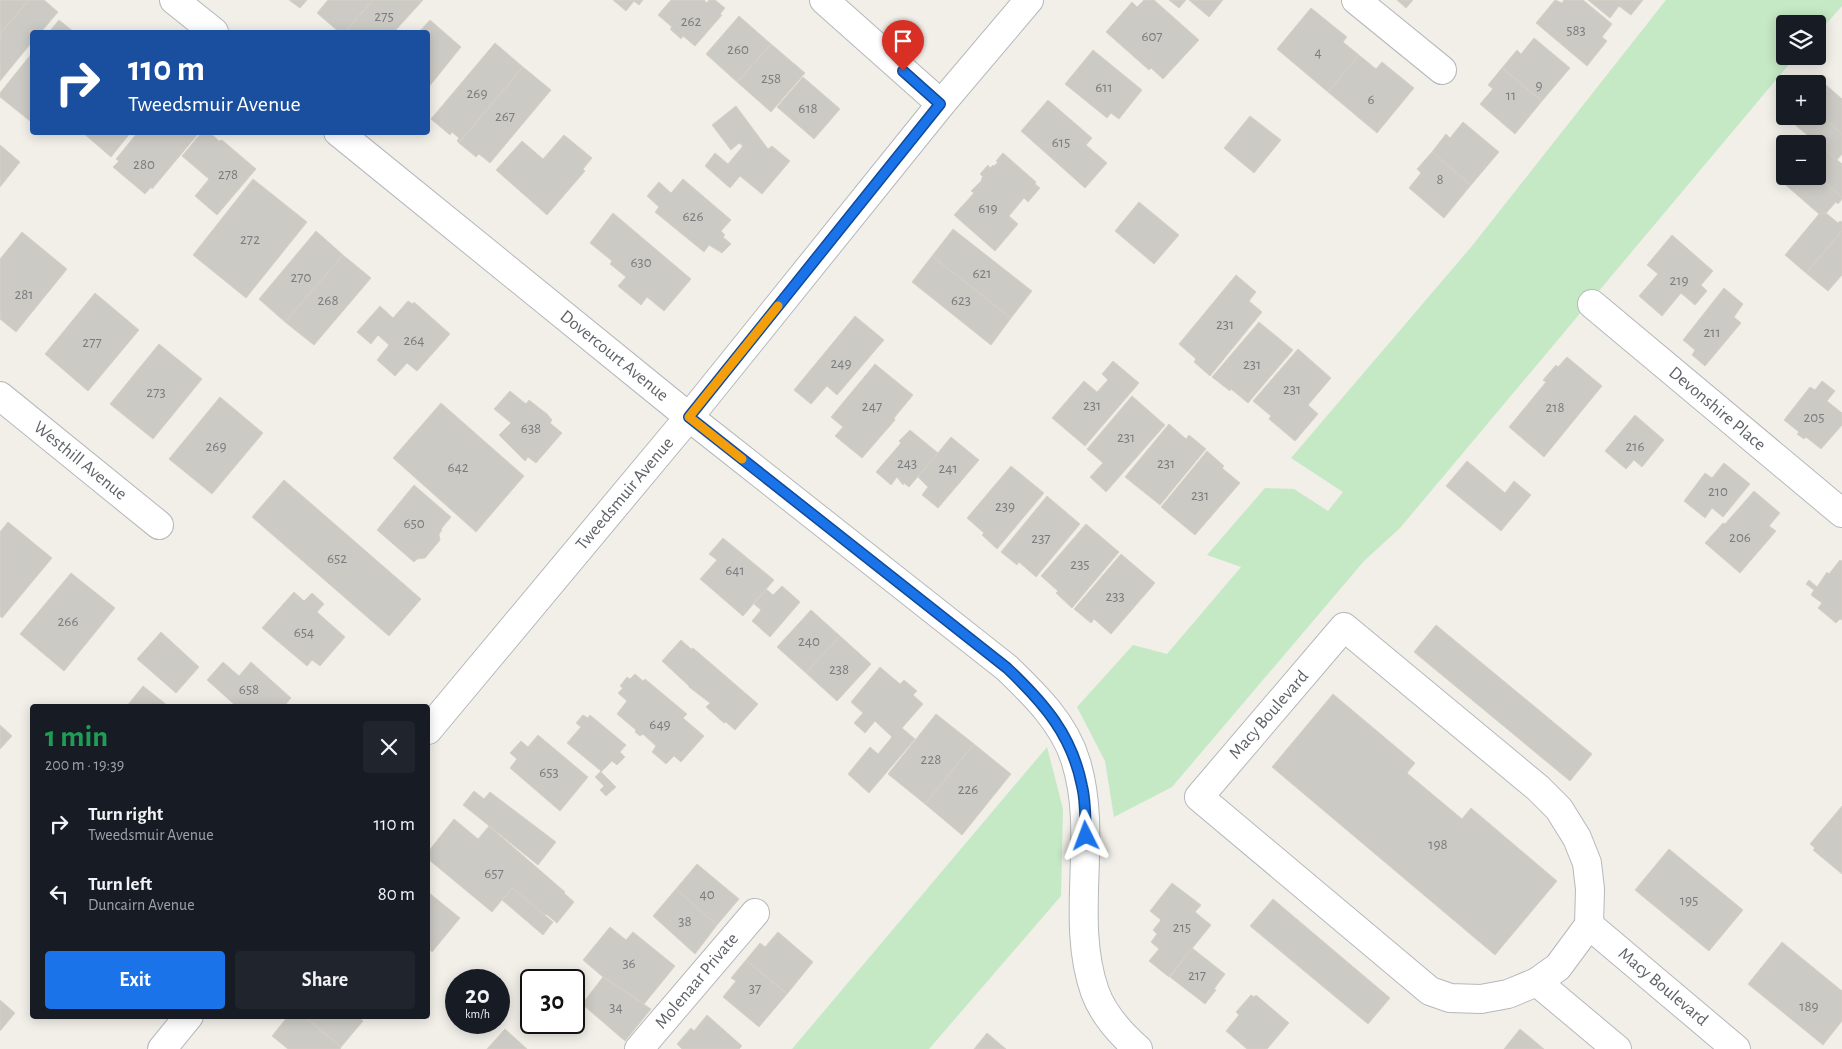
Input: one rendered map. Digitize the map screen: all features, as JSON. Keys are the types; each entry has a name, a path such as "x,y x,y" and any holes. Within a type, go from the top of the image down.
{"street":[{"path":"174,0 212,30"},
{"path":"824,0 940,104"},
{"name":"Tweedsmuir Avenue","path":"430,728 689,417 940,104 1029,0"},
{"path":"1356,0 1442,70"},
{"name":"Dovercourt Avenue","path":"342,135 689,417 1007,668 1039,699 1066,737 1076,761 1083,788 1086,836 1085,938 1095,993 1106,1013 1138,1049"},
{"name":"Devonshire Place","path":"1592,304 1842,513"},
{"name":"Westhill Avenue","path":"0,396 159,526"},
{"name":"Macy Boulevard","path":"1344,627 1538,788 1559,809 1577,838 1587,863 1590,889 1589,925 1558,967 1537,982 1508,994 1481,999 1450,998 1430,992 1199,797 1344,627"},
{"name":"Molenaar Private","path":"639,1049 755,913"},
{"name":"Macy Boulevard","path":"1589,925 1736,1049"},
{"path":"1537,982 1617,1049"},
{"path":"162,1049 187,1019"}],"green space":[{"path":"1666,0 1842,0 1842,6 1826,24 1826,15 1776,15 1776,65 1788,65 1780,75 1776,75 1776,80 1400,528 1364,561 1172,787 1114,817 1105,761 1077,707 1133,645 1167,654 1241,567 1207,555 1265,488 1294,489 1328,511 1343,492 1291,458 1472,246"},
{"path":"1047,747 1063,809 1061,896 929,1049 792,1049"}],"building":[{"path":"0,0 29,0 0,34"},
{"path":"29,0 44,0 58,12 43,30 30,30 30,44 0,81 0,34"},
{"path":"289,0 307,0 300,8"},
{"path":"328,0 373,0 347,30 337,30 317,13"},
{"path":"373,0 423,0 396,30 347,30"},
{"path":"613,0 643,0 639,5 634,1 626,11"},
{"path":"671,0 704,0 707,3 709,0 715,0 725,8 720,14 722,15 695,46 683,36 681,39 670,29 672,27 658,15"},
{"path":"1144,0 1154,0 1199,40 1163,79 1151,68 1149,70 1106,32 1132,2 1137,7"},
{"path":"1169,0 1186,0 1179,8"},
{"path":"1189,0 1223,0 1209,17"},
{"path":"1397,0 1413,0 1406,8"},
{"path":"1555,0 1562,3 1564,0 1583,0 1612,24 1602,37 1607,41 1587,66 1536,23"},
{"path":"1588,0 1643,0 1631,15 1619,6 1610,18"},
{"path":"1311,8 1347,37 1343,42 1359,55 1328,92 1277,49"},
{"path":"739,16 771,44 737,82 706,54"},
{"path":"59,20 72,30 51,30"},
{"path":"430,20 461,47 430,86 430,30 421,30"},
{"path":"1534,38 1570,68 1542,101 1502,68 1517,50 1521,54"},
{"path":"495,43 523,67 459,143 457,141 459,138 452,132 450,135 431,119"},
{"path":"771,44 805,73 771,112 737,82"},
{"path":"1093,50 1142,90 1119,119 1111,113 1107,118 1065,84"},
{"path":"1359,55 1376,69 1382,62 1414,88 1377,133 1328,92"},
{"path":"30,56 30,121 0,97 0,93"},
{"path":"523,67 551,90 490,163 479,154 476,157 459,143"},
{"path":"1502,68 1542,101 1515,134 1480,104 1493,89 1488,85"},
{"path":"803,77 840,109 814,139 777,107"},
{"path":"1826,85 1842,99 1842,134 1826,120"},
{"path":"1048,100 1092,138 1086,145 1107,163 1085,188 1021,131"},
{"path":"736,106 768,149 772,146 790,161 762,194 740,176 730,188 705,166 715,153 728,164 743,146 739,143 731,150 712,125"},
{"path":"1250,116 1281,140 1254,173 1224,148"},
{"path":"1826,120 1842,134 1842,154 1837,160 1826,151 1826,135 1807,135 1795,125 1826,125"},
{"path":"1463,122 1499,152 1471,185 1432,152 1446,134 1450,138"},
{"path":"85,135 129,135 111,157"},
{"path":"136,135 197,135 152,189 151,187 145,194 113,167 119,161 116,159"},
{"path":"200,135 212,135 219,141 222,140 256,169 217,215 195,196 209,179 182,156"},
{"path":"564,135 592,158 583,169 585,171 547,215 496,170 522,141 543,159"},
{"path":"0,145 20,162 0,187"},
{"path":"1826,150 1842,164 1842,197 1826,184"},
{"path":"1432,152 1471,185 1444,218 1409,188 1421,173 1417,169"},
{"path":"1003,153 1036,182 1035,184 1040,188 1028,202 1024,198 1009,216 1018,224 995,251 954,215 974,193 971,191 983,177 980,174 988,165 990,168 994,166"},
{"path":"253,179 307,222 246,298 193,255"},
{"path":"683,179 731,220 721,231 725,235 723,237 731,244 722,253 709,245 704,252 655,212 659,207 647,196 659,182 671,193"},
{"path":"1826,184 1842,197 1838,204 1836,202 1826,213 1819,214 1786,185"},
{"path":"1139,202 1179,235 1154,264 1115,231"},
{"path":"613,213 691,279 664,311 647,297 641,305 618,286 626,277 610,264 612,261 590,243"},
{"path":"1826,213 1838,223 1842,222 1842,231 1806,273 1785,255 1819,214"},
{"path":"953,229 1032,291 1011,318 932,256"},
{"path":"316,231 343,255 285,322 259,299"},
{"path":"1842,231 1842,275 1828,291 1806,273"},
{"path":"22,232 67,269 16,332 0,319 0,259"},
{"path":"1672,235 1713,271 1701,285 1707,291 1695,305 1681,293 1662,316 1639,296 1658,274 1647,265"},
{"path":"343,255 371,278 314,345 285,322"},
{"path":"932,256 1011,318 991,345 912,282"},
{"path":"1236,275 1256,292 1249,301 1262,312 1210,376 1194,362 1196,359 1179,344"},
{"path":"1724,288 1743,304 1734,317 1741,323 1705,366 1692,355 1695,350 1683,340"},
{"path":"95,293 139,330 88,391 45,354"},
{"path":"408,301 413,304 414,302 450,334 417,371 407,363 395,376 377,360 389,345 378,335 371,344 357,332 380,306 393,318"},
{"path":"855,316 884,340 837,395 827,386 811,404 794,390"},
{"path":"1259,322 1293,350 1248,403 1212,377"},
{"path":"159,344 202,379 153,439 110,404"},
{"path":"1298,349 1331,378 1308,405 1318,414 1295,441 1269,419 1271,416 1253,401"},
{"path":"1567,357 1602,386 1544,457 1509,427 1546,382 1543,380 1556,365 1558,367"},
{"path":"1113,361 1139,383 1085,446 1052,418 1084,381 1097,392 1108,380 1102,374"},
{"path":"875,364 913,395 894,418 895,420 862,458 835,436 843,427 831,417"},
{"path":"1822,381 1835,391 1827,401 1842,413 1842,425 1821,449 1806,437 1804,439 1797,434 1799,432 1784,420 1810,387 1815,390"},
{"path":"510,391 526,404 529,400 547,414 552,420 550,423 562,433 536,463 528,457 525,461 499,435 511,423 494,409"},
{"path":"1132,396 1165,425 1106,492 1090,477 1103,463 1087,449"},
{"path":"220,397 263,433 212,494 169,459"},
{"path":"441,403 524,476 476,532 393,458"},
{"path":"1635,415 1664,440 1642,467 1634,460 1626,469 1605,451"},
{"path":"1169,424 1186,439 1189,435 1206,449 1160,505 1125,477"},
{"path":"910,430 938,453 909,487 904,483 903,485 897,477 891,485 876,472 901,443 899,441"},
{"path":"951,437 979,460 938,508 922,495 928,487 918,477"},
{"path":"1207,451 1224,466 1222,468 1240,483 1195,535 1161,507"},
{"path":"1467,461 1505,493 1514,481 1531,495 1501,531 1446,486"},
{"path":"1724,463 1750,484 1723,517 1712,508 1705,518 1684,501 1705,473 1712,478"},
{"path":"1011,466 1044,493 997,549 982,535 984,533 967,518"},
{"path":"284,480 421,599 389,636 252,517"},
{"path":"414,485 451,517 441,529 439,534 440,540 425,558 417,559 414,562 377,530"},
{"path":"1754,491 1780,513 1769,526 1776,531 1740,573 1705,543 1723,523 1725,524"},
{"path":"1047,496 1080,524 1036,577 1019,562 1017,565 1001,552"},
{"path":"8,522 52,558 2,618 0,616 0,532"},
{"path":"1086,524 1119,552 1072,608 1056,593 1058,591 1041,576"},
{"path":"723,538 774,580 743,616 700,579 717,560 709,554"},
{"path":"1121,554 1155,583 1111,634 1094,619 1091,623 1074,609"},
{"path":"1840,560 1842,561 1842,620 1840,619 1836,623 1818,608 1822,603 1811,595 1814,590 1806,584 1809,580 1817,587 1827,572 1829,574"},
{"path":"71,573 115,608 64,671 20,634"},
{"path":"782,586 800,602 770,637 752,621 761,610 754,604 766,589 773,595"},
{"path":"294,592 304,601 312,593 324,604 317,612 345,637 320,666 312,660 307,666 262,628"},
{"path":"811,610 840,636 806,673 777,647"},
{"path":"1436,625 1592,754 1570,781 1414,652"},
{"path":"161,632 199,667 176,693 137,659"},
{"path":"840,636 871,664 837,701 806,673"},
{"path":"681,640 691,649 693,648 758,704 735,730 706,707 710,703 689,687 662,661"},
{"path":"223,662 239,676 251,662 291,698 286,704 234,704 207,680"},
{"path":"880,667 900,684 904,680 917,691 913,695 923,704 902,728 915,739 869,793 848,774 870,747 878,754 892,737 875,721 865,733 854,723 863,713 851,702"},
{"path":"635,674 643,681 645,679 687,714 683,718 704,736 681,762 674,756 666,764 652,752 656,746 643,734 640,736 635,732 636,730 617,714 627,701 618,693 623,688 620,686 627,677 630,679"},
{"path":"143,686 166,704 129,704"},
{"path":"1333,694 1415,763 1407,773 1462,819 1471,808 1557,881 1495,955 1272,767"},
{"path":"936,714 974,744 925,804 888,774"},
{"path":"583,715 588,718 590,715 626,745 620,752 625,757 617,765 612,761 601,772 616,787 606,796 600,790 604,786 595,777 601,771 567,743 581,727 576,723"},
{"path":"0,725 12,736 0,749"},
{"path":"538,735 588,777 560,811 510,768 517,759 510,753 521,741 528,747"},
{"path":"974,744 1011,774 962,835 925,804"},
{"path":"474,791 484,799 490,792 556,842 538,865 463,805"},
{"path":"1842,806 1842,874 1813,850 1815,848 1810,844"},
{"path":"454,819 478,839 489,826 574,902 557,923 546,914 545,916 512,888 492,912 430,861 430,849"},
{"path":"1669,849 1743,910 1709,951 1635,890"},
{"path":"697,864 739,899 717,925 676,889"},
{"path":"1172,883 1201,905 1195,912 1211,925 1169,977 1149,961 1159,949 1151,942 1157,934 1153,930 1161,920 1150,911"},
{"path":"512,888 553,922 543,935 502,900"},
{"path":"676,889 717,925 695,954 653,916"},
{"path":"430,894 460,918 432,952 430,950"},
{"path":"1273,899 1390,998 1368,1024 1250,926"},
{"path":"610,927 626,940 633,932 675,966 644,1004 603,977 583,960"},
{"path":"778,932 813,962 787,994 746,960 760,943 765,947"},
{"path":"1782,942 1842,991 1842,1021 1823,1045 1748,984"},
{"path":"1192,948 1225,974 1205,1004 1170,977"},
{"path":"746,960 787,994 759,1027 723,997 736,981 731,978"},
{"path":"603,977 651,1009 625,1041 585,1007 585,1000"},
{"path":"1251,995 1254,997 1256,995 1289,1023 1267,1049 1247,1049 1226,1031 1239,1015 1236,1012"},
{"path":"0,1000 15,1013 0,1031"},
{"path":"707,1015 742,1046 739,1049 682,1049 677,1044 691,1028 694,1031"},
{"path":"286,1019 308,1019 341,1047 340,1049 288,1049 272,1036"},
{"path":"308,1019 361,1019 363,1021 341,1047"},
{"path":"1520,1029 1544,1049 1504,1049"},
{"path":"987,1033 1006,1049 974,1049"},
{"path":"500,1034 510,1034 527,1049 487,1049"}],"slow traffic":[{"path":"742,459 689,417 778,306"}],"route":[{"path":"903,71 940,104 689,417 1007,668 1039,699 1066,737 1076,761 1083,788 1086,836"}]}
